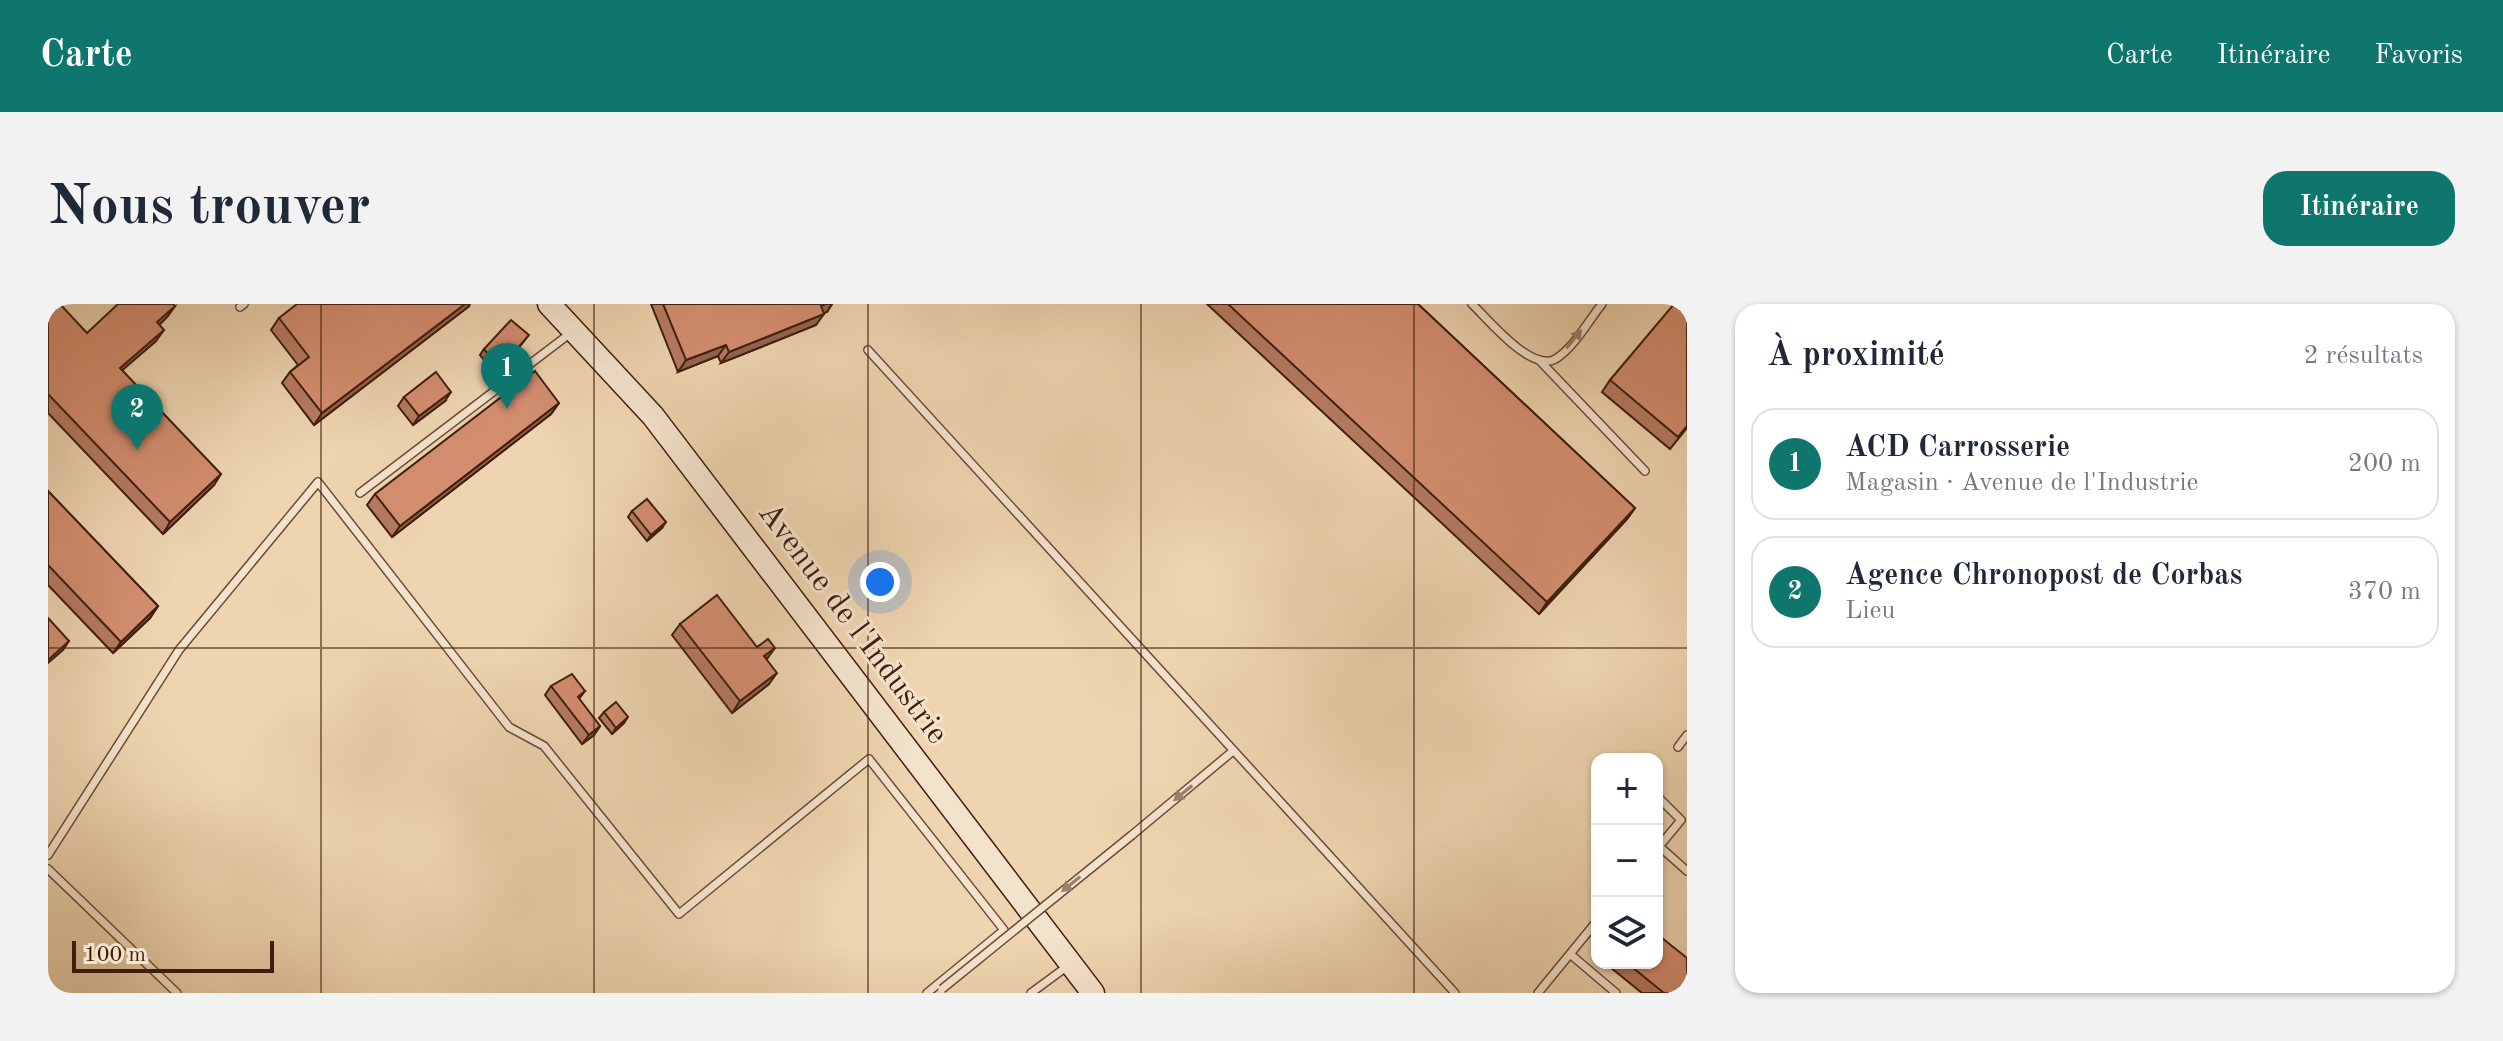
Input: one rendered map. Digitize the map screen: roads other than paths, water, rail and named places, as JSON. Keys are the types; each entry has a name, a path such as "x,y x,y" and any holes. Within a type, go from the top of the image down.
{"street":[{"name":"Avenue de l'Industrie","path":"549,304 653,416 1093,993"}],"lane":[{"path":"1472,304 1527,356 1541,362 1645,471"},
{"path":"1541,362 1559,357 1602,304"},
{"path":"360,493 574,331"},
{"path":"868,350 1455,993"},
{"path":"48,855 179,650 318,482 509,727 544,746 679,914 869,759 1004,930 927,993"},
{"path":"1678,747 1687,735"},
{"path":"940,991 1233,751"},
{"path":"1663,802 1681,820 1663,842"},
{"path":"1663,852 1687,871"},
{"path":"48,869 177,993"},
{"path":"1538,993 1591,928"},
{"path":"1570,954 1616,993"},
{"path":"1031,993 1070,964"}],"place":[{"name":"ACD Carrosserie","path":"507,409"},
{"name":"Agence Chronopost de Corbas","path":"137,450"}]}
